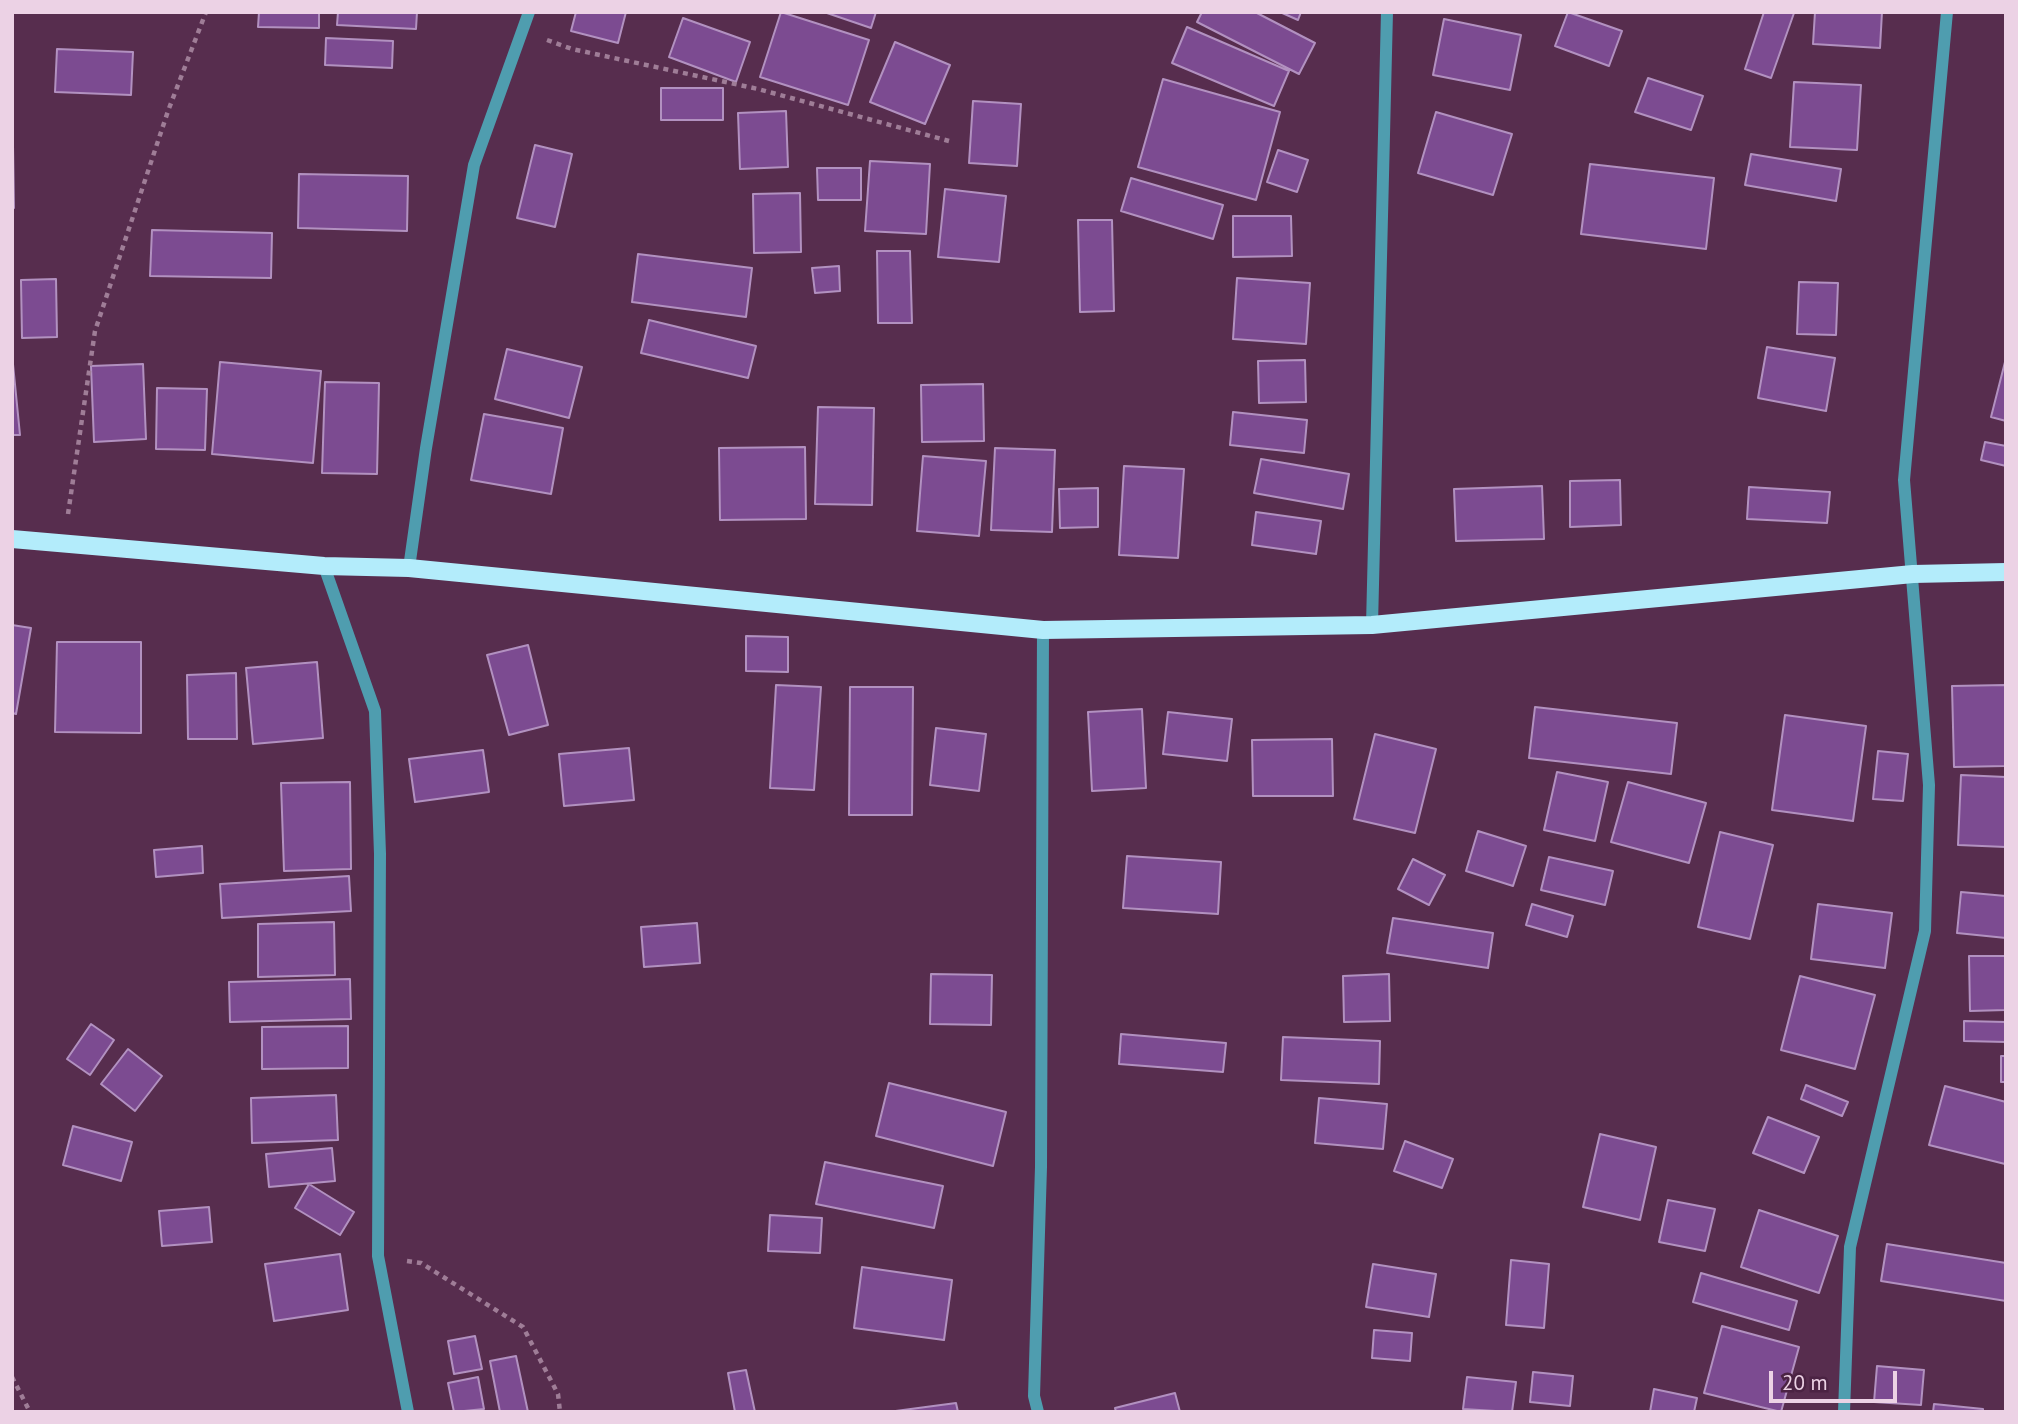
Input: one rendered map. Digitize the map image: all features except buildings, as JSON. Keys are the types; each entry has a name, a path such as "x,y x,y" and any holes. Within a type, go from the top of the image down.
{"main road":[{"path":"12,539 324,566 409,568 1043,631 1372,625 1913,574 2006,572"}],"street":[{"path":"409,568 426,447 474,165 520,30 529,12"},
{"path":"1372,625 1387,12"},
{"path":"1844,1412 1850,1247 1925,931 1929,785 1904,480 1947,12"},
{"path":"324,566 375,711 380,854 378,1256 408,1412"},
{"path":"1038,1412 1034,1396 1041,1167 1043,631"}],"path":[{"path":"64,542 95,331 168,111 206,12"},
{"path":"520,30 572,49 758,89 949,141"},
{"path":"378,1256 421,1264 523,1327 558,1394 560,1412"},
{"path":"12,1377 30,1412"}]}
